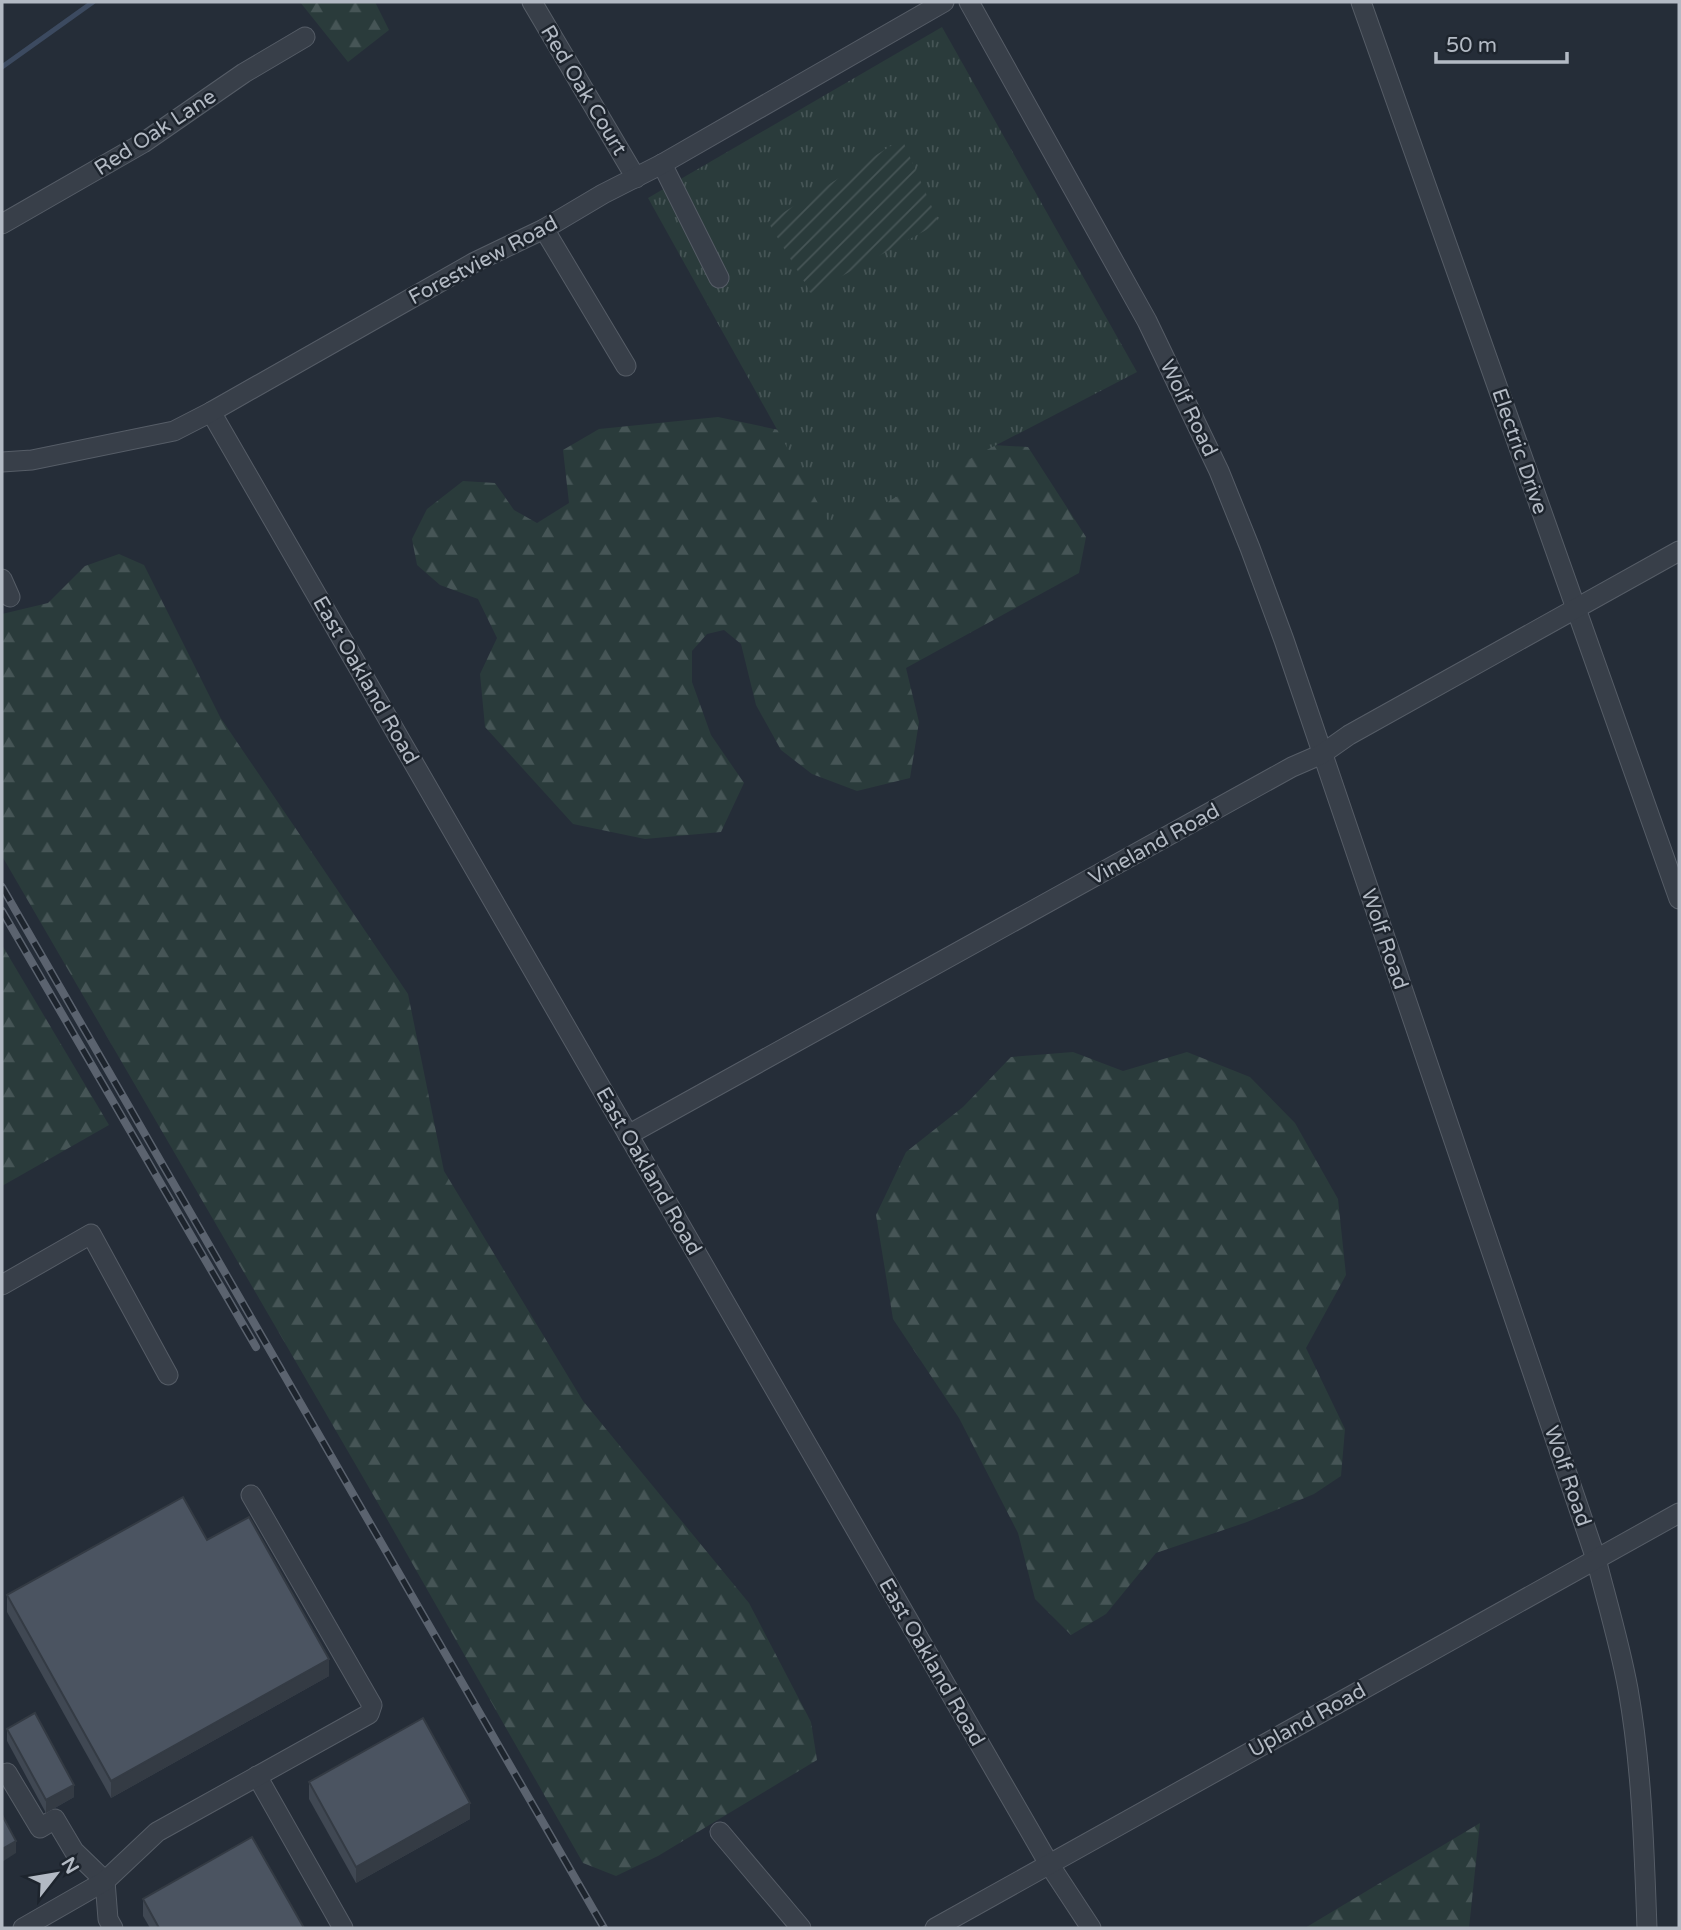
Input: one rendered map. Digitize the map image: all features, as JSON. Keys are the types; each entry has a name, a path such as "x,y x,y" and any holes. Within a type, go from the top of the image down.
{"street":[{"name":"Red Oak Court","path":"532,2 636,178"},
{"name":"Forestview Road","path":"2,463 32,460 174,431 475,262 544,229 603,194 662,164 944,2"},
{"name":"Wolf Road","path":"969,2 1147,321 1219,471 1250,548 1596,1559 1628,1688 1642,1798 1647,1928"},
{"name":"Electric Drive","path":"1361,2 1679,899"},
{"name":"Red Oak Lane","path":"2,224 143,143 244,73 306,37"},
{"path":"662,164 719,278"},
{"path":"544,229 626,366"},
{"name":"East Oakland Road","path":"211,412 1049,1864 1090,1928"},
{"name":"Vineland Road","path":"628,1135 1292,767 1322,754 1349,735 1679,551"},
{"path":"2,1285 91,1234 168,1375"},
{"path":"23,1928 105,1881 157,1832 369,1714 372,1705 251,1495"},
{"name":"Upland Road","path":"935,1928 1679,1513"},
{"path":"7,1773 40,1828 55,1819 74,1851 105,1881 108,1919 113,1928"},
{"path":"257,1776 343,1928"},
{"path":"720,1832 801,1928"}],"green space":[{"path":"300,2 375,2 389,30 348,62"},
{"path":"942,27 1137,372 833,530 648,198"},
{"path":"902,139 939,223 811,293 768,222"},
{"path":"718,417 793,433 1028,447 1086,537 1079,573 906,668 919,722 910,778 857,791 812,774 781,750 756,705 741,644 724,630 707,634 692,651 692,682 711,735 744,783 721,832 645,839 573,824 485,727 480,674 497,638 478,599 440,585 417,565 412,539 427,509 463,481 495,483 514,510 537,523 569,503 563,450 599,429"},
{"path":"119,554 144,565 220,717 408,994 444,1171 583,1401 749,1603 811,1722 817,1760 658,1856 616,1876 583,1863 375,1498 2,856 2,614 48,603 85,566"},
{"path":"2,945 109,1125 2,1186"},
{"path":"1073,1052 1123,1071 1187,1052 1250,1077 1295,1123 1338,1199 1346,1275 1306,1348 1345,1429 1341,1476 1314,1494 1247,1522 1156,1553 1106,1614 1071,1635 1035,1599 1018,1533 959,1418 893,1319 876,1215 906,1152 963,1107 1011,1057"},
{"path":"1480,1823 1469,1928 1305,1928"}],"building":[{"path":"183,1497 207,1540 249,1517 329,1659 111,1781 7,1595"},
{"path":"35,1713 74,1785 46,1800 7,1729"},
{"path":"423,1718 470,1803 356,1867 309,1782"},
{"path":"2,1815 16,1841 2,1849"},
{"path":"252,1837 304,1928 159,1928 143,1899"}],"waterway":[{"path":"2,67 93,2"}],"railway":[{"path":"2,887 604,1928"},
{"path":"2,911 256,1347"}]}
